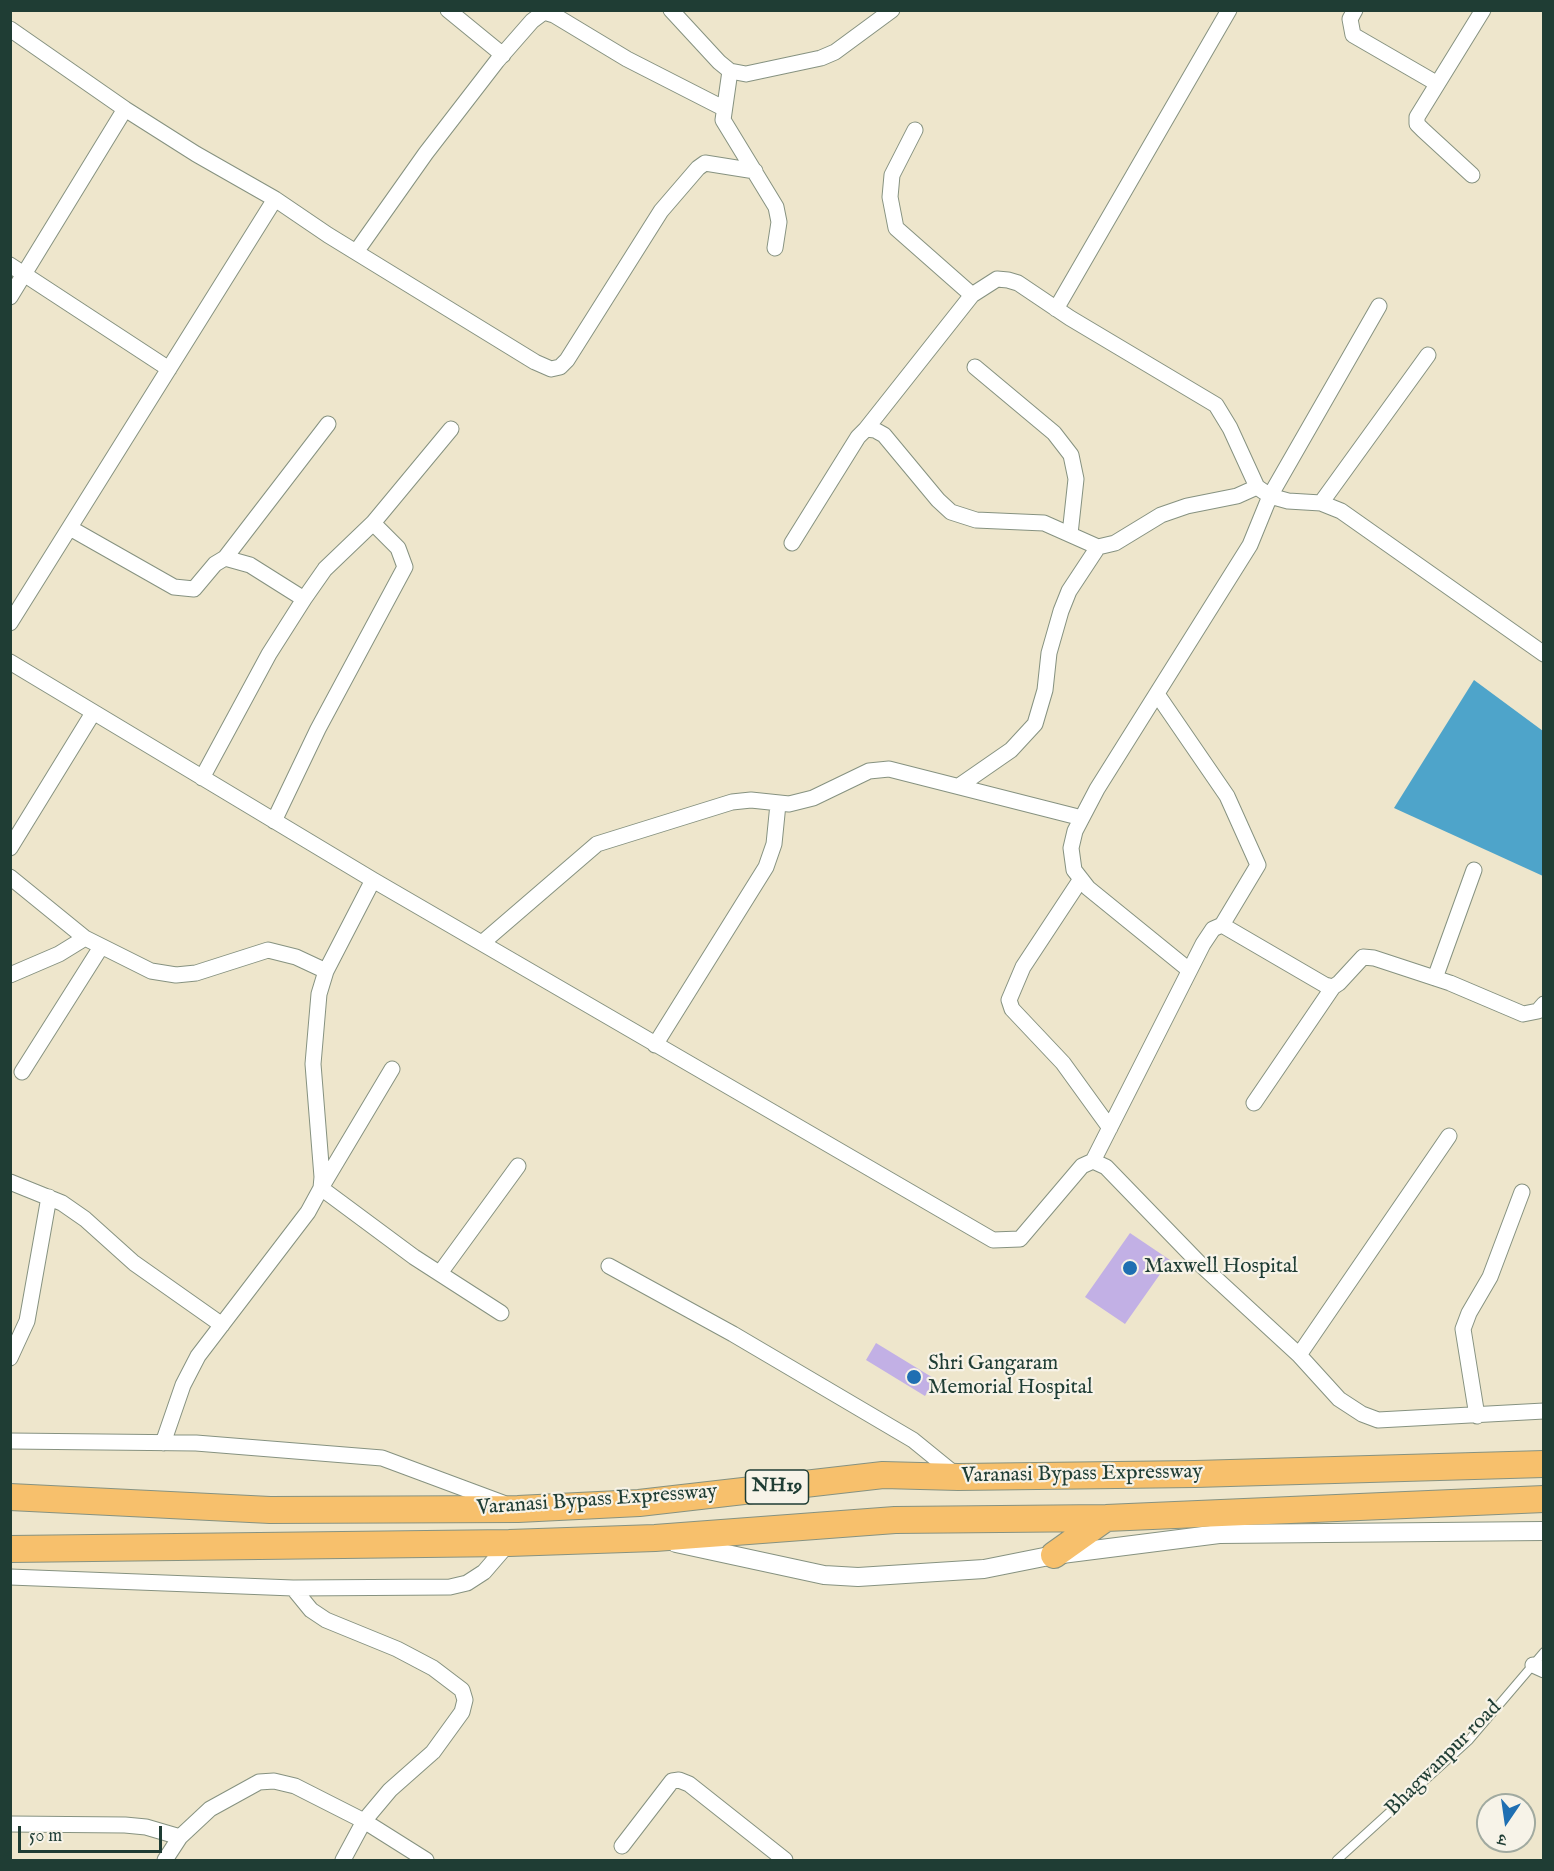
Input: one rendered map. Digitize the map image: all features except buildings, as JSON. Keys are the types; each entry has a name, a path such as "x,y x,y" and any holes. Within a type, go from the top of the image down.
{"highway":[{"name":"Varanasi Bypass Expressway","path":"10,1497 270,1510 518,1509 639,1503 883,1475 958,1477 1544,1464"},
{"name":"Varanasi Bypass Expressway","path":"10,1549 510,1543 655,1538 895,1520 1106,1518 1544,1499"},
{"path":"1054,1555 1106,1518"}],"street":[{"path":"448,10 503,55"},
{"path":"671,10 730,71 761,73 821,58 835,52 892,10"},
{"path":"1056,309 1229,10"},
{"path":"1355,10 1350,19 1353,35 1436,83"},
{"path":"1472,175 1417,124 1417,117 1483,10"},
{"path":"356,252 426,153 503,55 532,21 544,12 554,15 627,59 723,108"},
{"path":"10,29 125,109 275,199 356,252 535,362 550,369 560,367 661,211 684,182 705,163 754,171"},
{"path":"730,71 723,120 776,207 778,222 775,248"},
{"path":"10,297 125,109"},
{"path":"915,130 892,175 890,197 896,228 972,295"},
{"path":"10,623 275,199"},
{"path":"10,265 169,369"},
{"path":"792,543 858,437 972,295 997,279 1008,280 1018,283 1056,309 1216,405 1230,428 1257,487 1270,496 1288,501 1322,503 1341,512 1544,654"},
{"path":"1189,970 1088,888 1074,870 1071,848 1082,818 1250,545 1270,496 1379,306"},
{"path":"1322,503 1428,355"},
{"path":"975,367 1054,433 1071,455 1076,479 1070,534"},
{"path":"70,528 184,590 194,589 215,564 225,558 328,424"},
{"path":"202,778 269,654 304,599 343,550 373,523 451,429"},
{"path":"866,429 875,430 884,435 938,500 951,512 976,520 1044,523 1098,547 1115,543 1161,515 1187,506 1237,496 1257,487"},
{"path":"274,821 318,729 405,567 404,558 398,548 373,523"},
{"path":"959,786 1011,750 1035,724 1043,700 1054,630 1069,591 1098,547"},
{"path":"225,558 250,566 304,599"},
{"path":"10,662 373,880 993,1240 1020,1239 1082,1166 1093,1161 1189,970 1213,929 1222,925 1258,865 1227,796 1157,694"},
{"path":"10,848 93,712"},
{"path":"482,944 597,844 732,802 751,800 789,804 813,798 869,771 890,769 1082,818"},
{"path":"655,1045 766,867 774,844 777,804"},
{"path":"1436,978 1474,870"},
{"path":"10,878 85,938 151,971 164,974 196,973 268,950 296,957 326,971"},
{"path":"1081,879 1023,967 1009,1000 1012,1009 1063,1064 1110,1128"},
{"path":"321,1188 313,1064 319,994 326,971 373,880"},
{"path":"1222,925 1325,985 1333,987"},
{"path":"10,975 59,954 85,938"},
{"path":"22,1071 101,947"},
{"path":"1254,1103 1333,987 1363,957 1374,958 1436,978 1523,1014 1538,1011 1544,1004"},
{"path":"163,1443 183,1385 198,1356 308,1212 392,1069"},
{"path":"1299,1355 1449,1136"},
{"path":"1093,1161 1106,1167 1200,1264 1299,1355 1340,1399 1362,1414 1378,1420 1544,1411"},
{"path":"440,1273 518,1166"},
{"path":"10,1182 49,1197 78,1214 134,1263 222,1325"},
{"path":"321,1188 440,1273 501,1313"},
{"path":"1477,1416 1463,1329 1469,1313 1490,1277 1522,1192"},
{"path":"10,1358 27,1321 49,1197"},
{"path":"609,1266 733,1334 913,1440 958,1477"},
{"path":"10,1441 163,1443 382,1458 518,1509"},
{"path":"655,1538 824,1575 858,1577 984,1569 1054,1555 1219,1534 1544,1530"},
{"path":"10,1577 293,1588 458,1585 467,1583 484,1572 510,1543"},
{"path":"293,1588 311,1610 326,1620 397,1649 433,1668 462,1690 465,1700 462,1712 433,1752 390,1790 364,1821 343,1860"},
{"path":"622,1846 672,1781 679,1780 689,1784 785,1860"},
{"path":"165,1860 180,1837 210,1809 259,1782 274,1781 295,1786 364,1821 426,1860"},
{"path":"10,1824 125,1825 146,1827 180,1837"}],"lane":[{"name":"Bhagwanpur road","path":"1337,1860 1469,1740 1538,1668 1544,1652"}],"water":[{"path":"1474,680 1543,731 1543,876 1394,808"}],"place":[{"name":"Maxwell Hospital","path":"1130,1268"},
{"name":"Shri Gangaram Memorial Hospital","path":"914,1377"}]}
